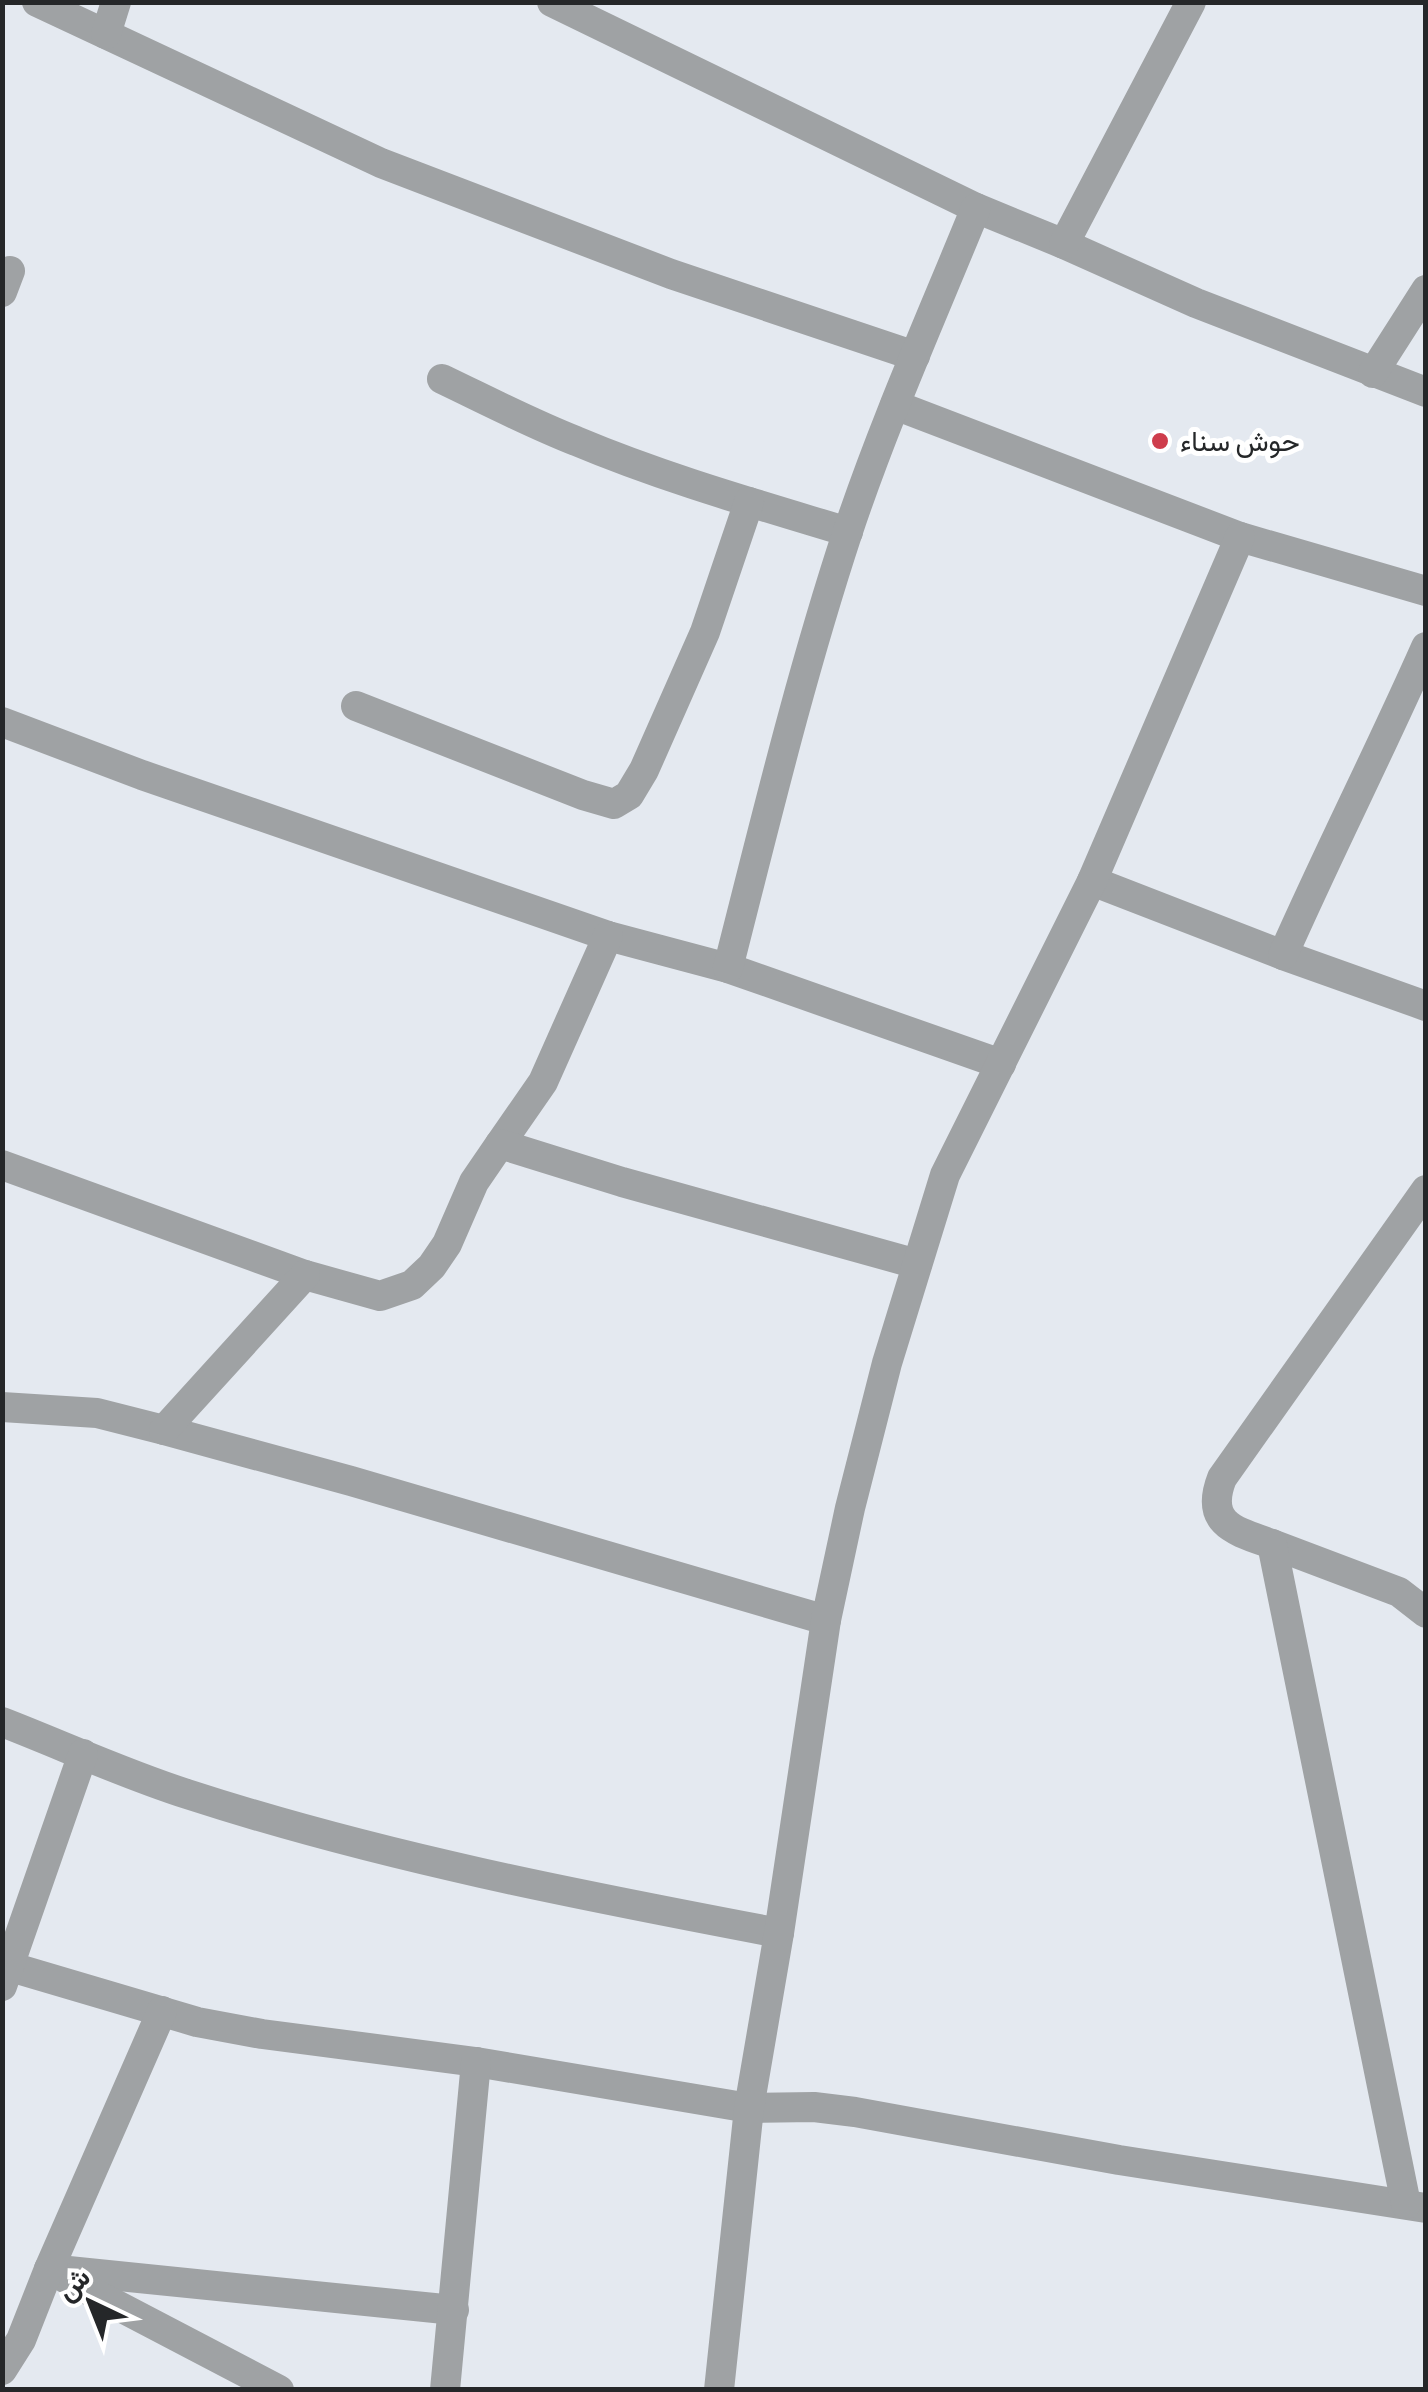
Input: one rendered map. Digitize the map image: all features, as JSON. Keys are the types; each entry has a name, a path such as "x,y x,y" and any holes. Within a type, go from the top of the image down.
{"street":[{"path":"37,2 380,162 671,274 915,356"},
{"path":"106,34 116,2"},
{"path":"552,2 976,208 1196,303 1426,392"},
{"path":"1064,244 1192,2"},
{"path":"728,968 795,704 848,532 976,208"},
{"path":"1373,373 1426,290"},
{"path":"442,379 625,461 848,532"},
{"path":"896,405 1240,537 1426,590"},
{"path":"356,706 614,804 629,795 644,770 705,632 749,502"},
{"path":"719,2390 749,2108 826,1620 878,1399 945,1175 1092,881 1240,537"},
{"path":"1283,954 1426,647"},
{"path":"2,722 142,775 608,936 728,968 1001,1064"},
{"path":"1092,881 1426,1006"},
{"path":"2,1165 305,1275 380,1296 412,1285 447,1244 485,1163 526,1110 551,1066 608,936"},
{"path":"500,1144 917,1264"},
{"path":"1426,1190 1222,1478 1216,1494 1216,1509 1225,1523 1240,1533 1398,1592 1426,1613"},
{"path":"164,1430 305,1275"},
{"path":"2,1407 97,1413 164,1430 370,1486 826,1620"},
{"path":"83,1754 6,1976 262,2034 476,2062 749,2108 814,2107 855,2112 1119,2160 1416,2206 1272,1544"},
{"path":"2,1722 184,1793 338,1840 548,1889 779,1932"},
{"path":"2,2370 12,2337 49,2270 162,2012"},
{"path":"445,2390 476,2062"},
{"path":"49,2270 454,2310"},
{"path":"49,2270 279,2390"}],"place":[{"name":"حوش سناء","path":"1160,441"}]}
